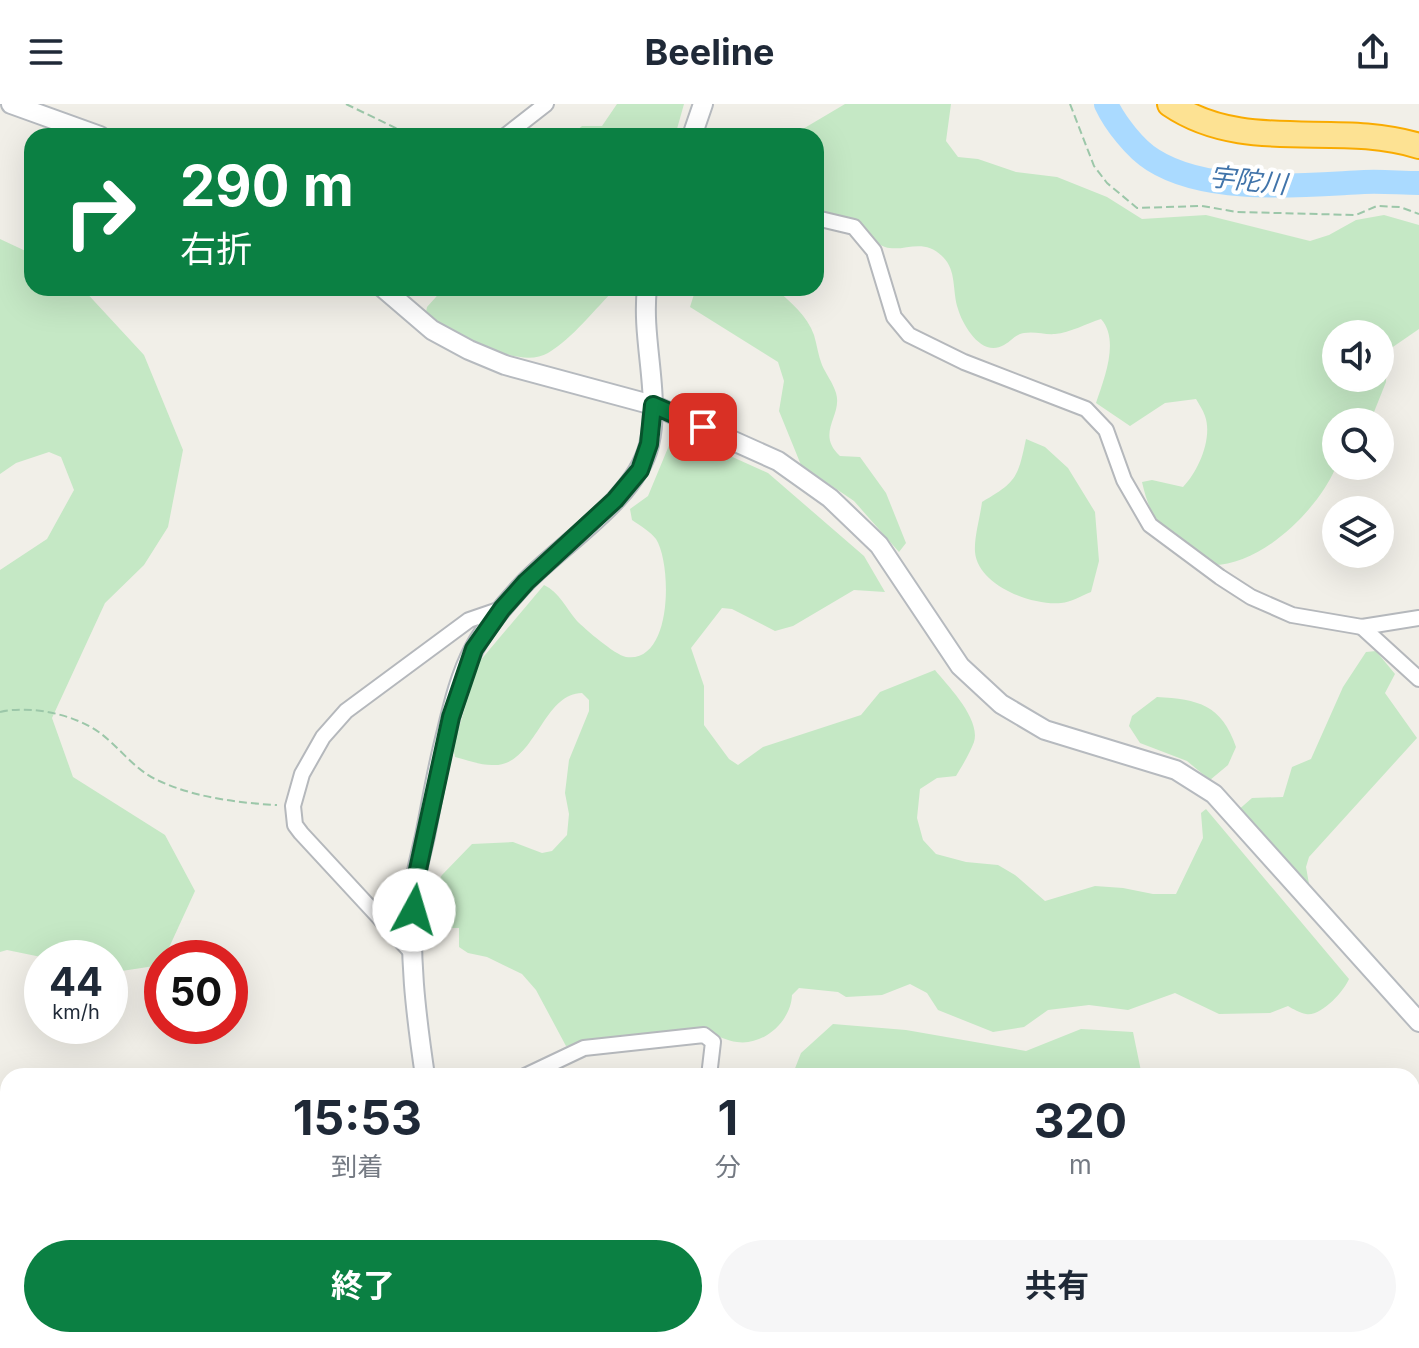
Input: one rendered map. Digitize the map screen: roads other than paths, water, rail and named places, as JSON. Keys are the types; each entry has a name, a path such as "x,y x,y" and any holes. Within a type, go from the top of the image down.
{"highway":[{"path":"1170,104 1186,115 1212,114 1257,135 1351,136 1419,146"}],"street":[{"path":"11,104 78,128"},
{"path":"515,128 546,104"},
{"path":"695,128 703,104"},
{"path":"824,220 854,227 874,251 894,317 909,335 964,362 1086,409 1106,430 1124,480 1150,525 1251,597 1292,615 1362,627 1419,618"},
{"path":"395,296 432,330 469,350 505,365 653,405 778,461 830,498 879,545 960,666 1001,704 1045,730 1176,770 1214,794 1419,1022"},
{"path":"424,1068 416,1019 412,953 414,888 456,695 474,649 502,609 526,582 615,500 640,470 649,444 653,405 646,330 647,296"},
{"path":"412,953 304,837 295,825 293,806 302,774 323,737 346,711 469,620 502,609"},
{"path":"1362,627 1419,679"},
{"path":"542,1068 584,1048 669,1036 704,1035 713,1042 710,1068"}],"waterway":[{"name":"宇陀川","path":"1106,104 1126,135 1146,155 1175,171 1200,179 1256,185 1419,183"}]}
